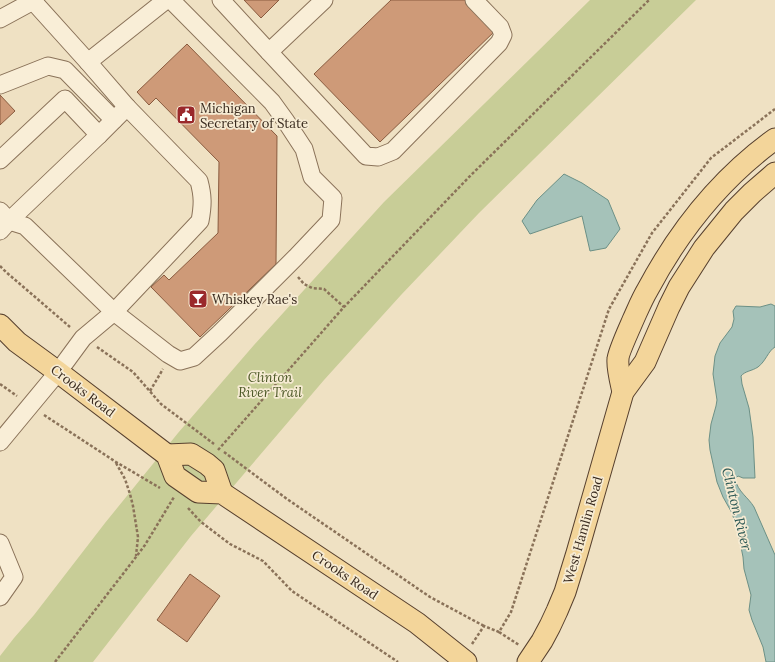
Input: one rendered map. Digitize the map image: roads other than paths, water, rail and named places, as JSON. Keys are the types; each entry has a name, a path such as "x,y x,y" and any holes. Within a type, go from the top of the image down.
{"main road":[{"name":"West Hamlin Road","path":"623,392 618,358 630,326 647,290 664,260 681,234 718,188 762,148 775,139"},
{"name":"West Hamlin Road","path":"528,662 550,626 565,592 623,392 645,362 679,287 704,248 734,211 752,193 775,174"},
{"name":"Crooks Road","path":"0,325 17,342 167,455"},
{"path":"191,454 202,461 214,470 222,493 198,492 175,476 167,455 191,454"},
{"name":"Crooks Road","path":"222,493 416,623 466,662"}],"street":[{"path":"88,62 166,0"},
{"path":"3,221 25,226 114,312 168,354 180,361 194,356 220,333 331,220 333,198 312,177 304,149 272,102 171,0"},
{"path":"221,0 366,156 378,157 393,151 499,44 503,35 500,27 474,0"},
{"path":"269,52 324,0"},
{"path":"0,19 14,5 34,1 127,107 199,181 202,194 200,221 114,312 83,338 58,372 0,442"},
{"path":"0,85 48,66 65,70 114,120"},
{"path":"0,160 65,99 99,135"},
{"path":"3,221 99,135 127,107"},
{"path":"0,544 14,577 0,597"}],"water":[{"path":"564,174 582,183 608,200 620,229 606,248 590,251 582,216 530,234 522,221 537,200"},
{"name":"Clinton River","path":"771,304 775,306 775,347 758,367 744,373 741,376 749,408 753,437 755,478 743,478 738,476 735,479 736,484 752,503 775,555 775,662 766,662 763,647 749,610 751,595 744,569 738,532 732,513 717,482 709,440 717,400 713,374 715,356 720,343 732,327 734,319 733,311 736,306 760,307"}],"place":[{"name":"Michigan Secretary of State","path":"186,115"},
{"name":"Whiskey Rae's","path":"198,299"}],"park label":[{"name":"Clinton River Trail","path":"270,384"}]}
